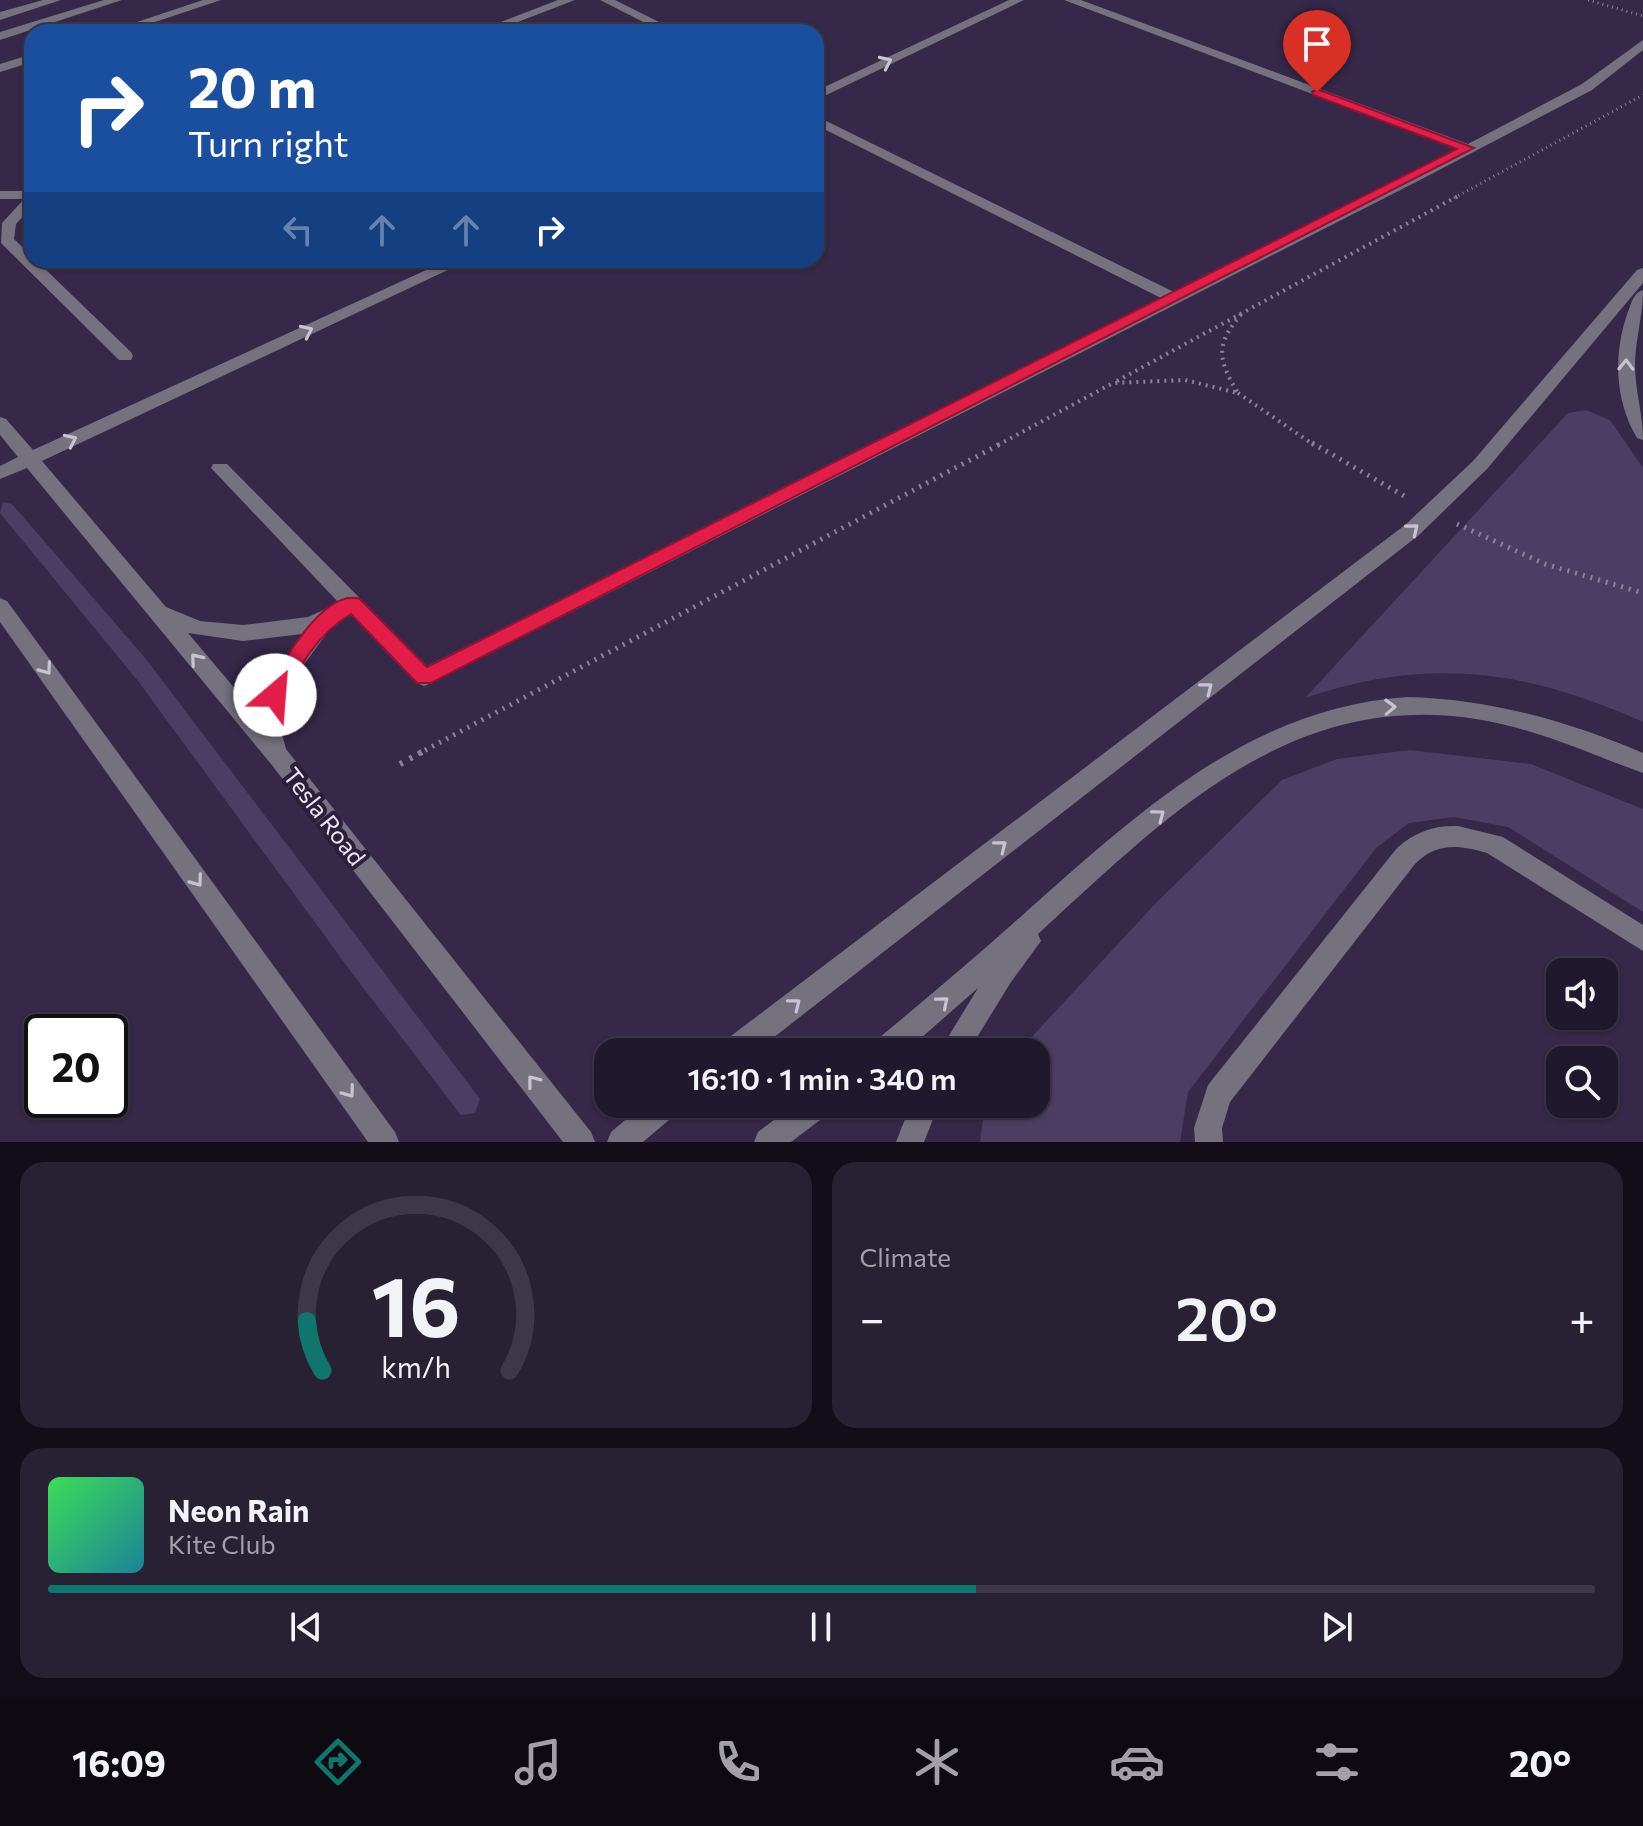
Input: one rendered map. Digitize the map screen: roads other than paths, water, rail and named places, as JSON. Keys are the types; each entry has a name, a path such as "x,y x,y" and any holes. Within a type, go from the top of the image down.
{"street":[{"path":"0,16 55,0"},
{"path":"0,28 97,0"},
{"path":"39,24 116,0"},
{"path":"138,24 215,0"},
{"path":"503,24 569,0"},
{"path":"606,0 656,24"},
{"path":"824,92 1018,0"},
{"path":"1070,0 1467,148"},
{"path":"0,36 24,29"},
{"path":"220,468 424,677 1175,299 1587,87 1643,44"},
{"path":"0,68 24,60"},
{"path":"824,124 1175,299"},
{"path":"0,195 24,196"},
{"path":"0,208 24,199"},
{"path":"24,205 9,223 6,240 24,258"},
{"path":"34,268 125,356"},
{"path":"0,473 444,268"},
{"path":"751,1038 1412,530 1480,465 1643,273"},
{"path":"1643,295 1625,357 1629,397 1643,434"},
{"name":"Tesla Road","path":"0,423 279,757 581,1142"},
{"path":"150,605 173,621 220,632 278,630 326,619 353,604"},
{"path":"0,606 385,1142"},
{"path":"279,757 270,735 270,715 275,695 298,652 326,619"},
{"path":"900,1038 1098,864 1190,791 1268,741 1313,722 1374,708 1416,706 1505,717 1595,743 1643,763"},
{"path":"1209,1142 1208,1128 1218,1095 1406,856 1416,845 1430,837 1470,836 1494,844 1643,939"},
{"path":"962,1038 1002,973 1049,915 1098,864"},
{"path":"621,1142 649,1118"},
{"path":"768,1142 800,1118"},
{"path":"910,1142 919,1118"}]}
